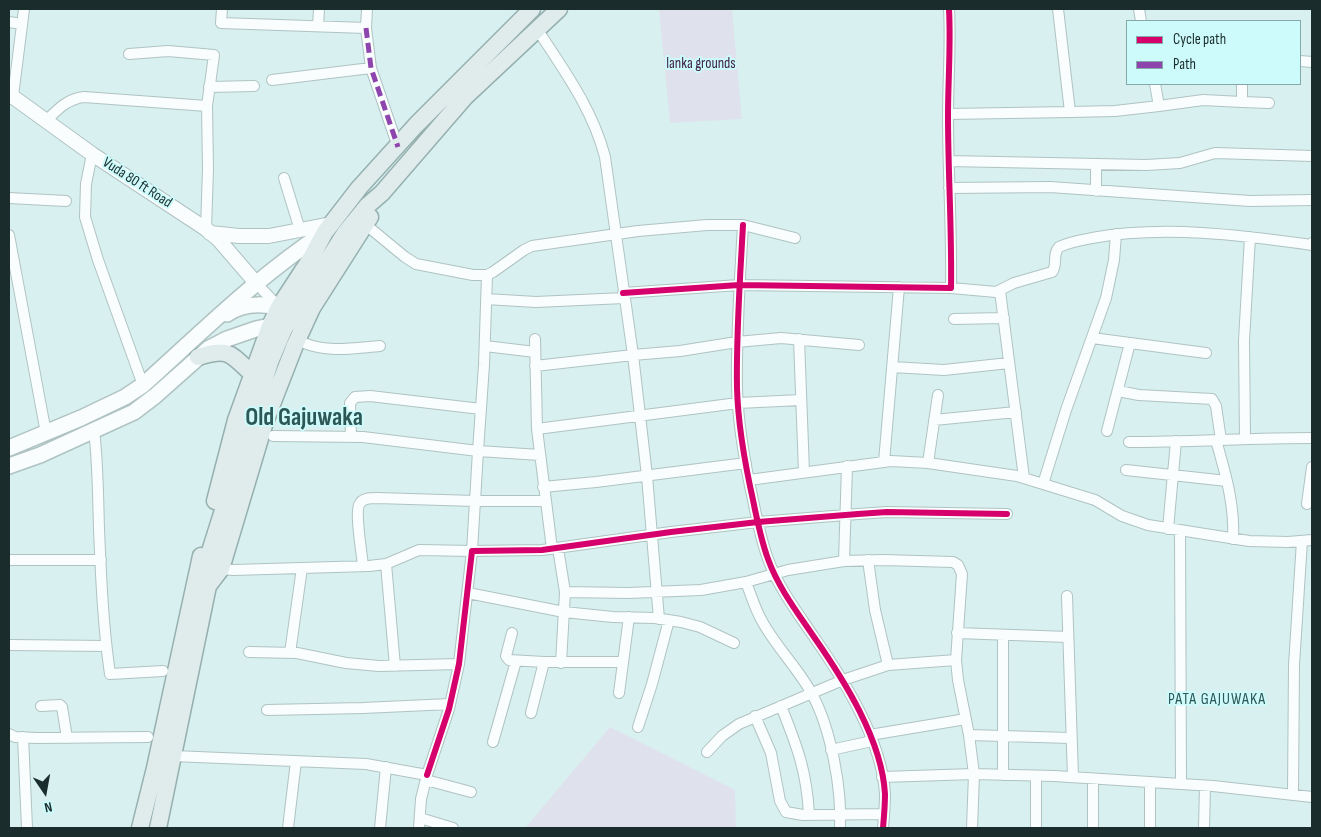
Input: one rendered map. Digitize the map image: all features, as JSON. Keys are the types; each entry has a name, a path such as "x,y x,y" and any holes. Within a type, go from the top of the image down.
{"main road":[{"path":"9,448 125,397 143,385 256,283 328,228 359,188 416,125 532,9"},
{"path":"140,828 156,768 180,657 234,429 252,374 281,320 318,260 345,233 367,206 382,193 465,97 559,9"},
{"path":"196,592 222,569 265,422 295,345 312,308 374,211 382,193"},
{"path":"318,260 328,228"},
{"path":"209,324 241,307 258,305 281,320"},
{"path":"9,466 40,455 134,412 208,349 227,339 281,320"},
{"path":"158,828 173,756 196,592 267,372 281,320"},
{"path":"198,357 220,351 228,352 252,374"}],"street":[{"path":"11,95 24,9"},
{"path":"222,9 222,23 366,28"},
{"path":"318,26 319,9"},
{"path":"367,9 366,28 371,68 398,147"},
{"path":"949,9 948,114 952,247 951,288"},
{"path":"1058,9 1070,112"},
{"path":"9,22 22,24"},
{"path":"538,29 579,95 600,138 605,158 616,234 640,414 657,592 664,619 652,684 638,727"},
{"path":"128,54 168,51 214,55 207,106 208,231 239,236 269,236 300,230 328,228"},
{"path":"272,80 371,68"},
{"path":"1155,85 1159,106"},
{"path":"1242,85 1242,102"},
{"path":"209,86 254,86"},
{"name":"Vuda 80 ft Road","path":"11,95 92,154 208,231 256,283"},
{"path":"46,121 67,101 84,97 207,106"},
{"path":"948,114 1115,111 1203,100 1269,103"},
{"path":"949,161 1165,164 1180,163 1223,152 1312,156"},
{"path":"92,154 86,184 84,217 143,385"},
{"path":"1096,164 1096,191"},
{"path":"284,178 300,230"},
{"path":"949,188 1050,188 1250,201 1312,200"},
{"path":"9,198 66,201"},
{"path":"743,225 737,342 738,402 746,463 758,522 774,574 787,597 843,680 871,738 882,777 884,794 882,828"},
{"path":"371,229 416,264 473,276 487,275 532,246 679,226 743,225 795,238"},
{"path":"486,299 536,302 624,296 739,284 951,288 991,293 1000,291 1014,283 1052,272 1055,267 1055,252 1059,247 1116,234 1165,233 1250,237 1312,244"},
{"path":"1043,484 1112,276 1116,234"},
{"path":"9,235 46,433"},
{"path":"1244,438 1244,349 1250,237"},
{"path":"452,828 420,823 421,799 450,704 459,664 468,593 485,346 487,275"},
{"path":"256,283 281,320"},
{"path":"884,462 899,287"},
{"path":"1000,291 1024,478"},
{"path":"954,319 1004,318"},
{"path":"535,366 680,351 772,338 859,345"},
{"path":"1092,338 1206,353"},
{"path":"535,339 537,429 543,487 565,592 560,662"},
{"path":"799,339 804,472"},
{"path":"304,343 313,347 328,349 380,346"},
{"path":"1107,431 1130,343"},
{"path":"485,346 535,352"},
{"path":"892,367 944,370 1010,363"},
{"path":"1118,391 1139,395 1212,399 1216,406 1218,440 1233,515 1233,539"},
{"path":"928,463 938,395"},
{"path":"351,437 350,403 361,396 481,409"},
{"path":"537,429 738,402 801,400"},
{"path":"934,420 1016,412"},
{"path":"94,430 97,455 106,646 110,674 164,671"},
{"path":"273,436 351,437 478,451 540,455"},
{"path":"1129,442 1312,438"},
{"path":"1168,529 1176,441"},
{"path":"749,480 884,462 908,461 928,463 999,472 1024,478 1095,500 1131,521 1168,529 1263,542 1307,541 1294,665 1293,794"},
{"path":"543,487 746,463"},
{"path":"844,561 847,466"},
{"path":"1307,504 1312,467"},
{"path":"1126,470 1227,481"},
{"path":"363,566 358,514 360,503 364,499 545,501"},
{"path":"222,569 363,566 386,564 418,550 519,551 758,522 887,512 1007,514"},
{"path":"1180,531 1181,784"},
{"path":"9,560 101,560"},
{"path":"868,560 888,665"},
{"path":"565,592 701,590 746,582 806,566 844,561 948,561 958,565 962,579 956,660 974,774 972,828"},
{"path":"386,564 395,666"},
{"path":"290,653 302,568"},
{"path":"746,582 762,622 812,694 824,720 832,750 840,828"},
{"path":"468,593 564,612 664,619 700,627 734,643"},
{"path":"1067,596 1073,777"},
{"path":"619,693 628,617"},
{"path":"512,632 507,658 509,660 623,662"},
{"path":"957,633 1068,637"},
{"path":"1003,636 1003,774"},
{"path":"9,644 106,646"},
{"path":"249,652 290,653 362,665 459,664"},
{"path":"707,752 730,729 755,716 843,680 888,665 956,660"},
{"path":"493,742 516,661"},
{"path":"531,713 544,662"},
{"path":"266,710 450,704"},
{"path":"41,706 60,705 62,707 67,738"},
{"path":"781,706 805,771 809,815"},
{"path":"755,716 771,753 780,801 783,808 790,814 884,814"},
{"path":"832,750 871,738 966,719"},
{"path":"9,734 15,737 148,738"},
{"path":"969,734 1072,738"},
{"path":"23,737 27,828"},
{"path":"173,756 366,764 427,777 471,792"},
{"path":"288,828 296,760"},
{"path":"380,828 386,767"},
{"path":"882,777 1003,774 1073,777 1205,786 1312,797"},
{"path":"1036,776 1036,828"},
{"path":"1093,779 1094,828"},
{"path":"1150,783 1150,828"},
{"path":"1204,828 1205,786"}],"green space":[{"name":"lanka grounds","path":"659,9 732,9 742,119 670,123"},
{"path":"610,727 735,790 736,828 525,828"}],"marked path":[{"path":"366,28 371,68 398,147"}],"cycle path":[{"path":"623,293 739,285 951,288 948,116 949,9"},
{"path":"743,225 738,327 738,402 740,430 759,530 768,559 782,589 849,691 869,732 877,753 885,794 883,828"},
{"path":"427,775 449,709 459,664 472,551 542,550 758,522 858,514 887,512 1007,514"}],"district":[{"name":"Old Gajuwaka","path":"304,419"},
{"name":"PATA GAJUWAKA","path":"1217,700"}]}
